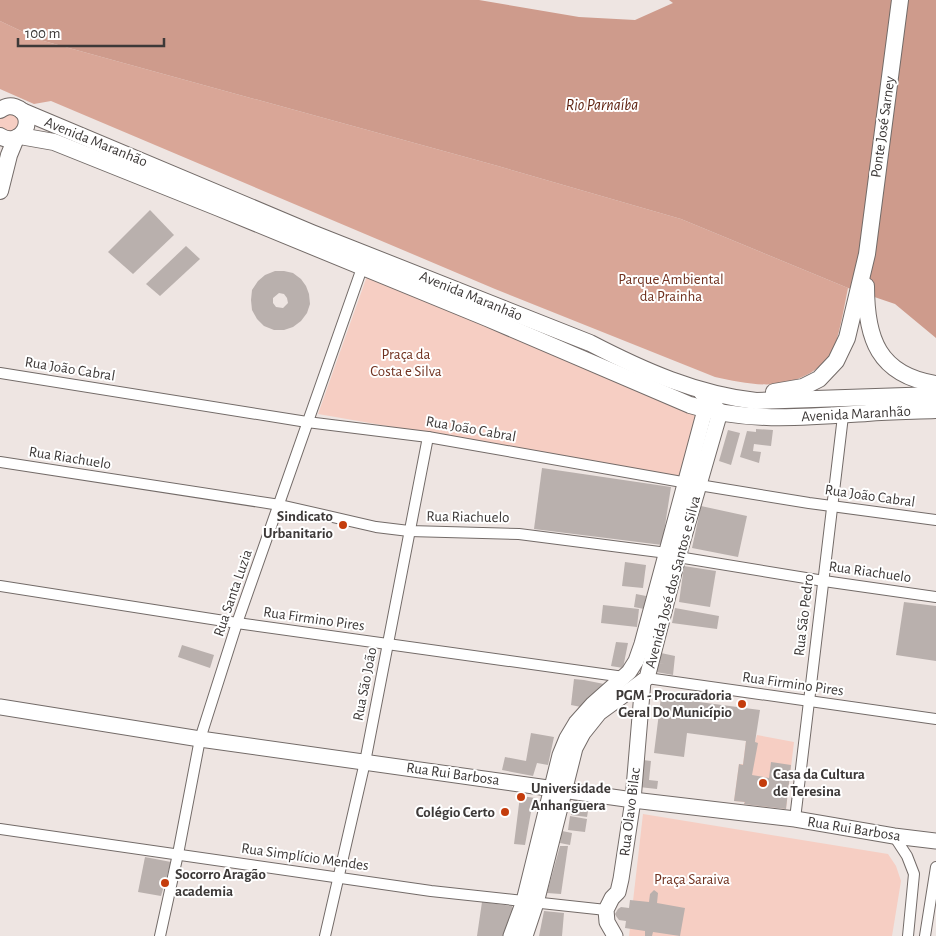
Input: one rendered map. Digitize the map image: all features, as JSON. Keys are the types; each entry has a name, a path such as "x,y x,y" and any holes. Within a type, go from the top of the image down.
{"main road":[{"name":"Ponte José Sarney","path":"697,385 773,392 803,387 819,379 830,369 842,351 854,314 867,254 900,0"},
{"path":"0,191 9,155 7,136 26,126 25,116 7,108"},
{"name":"Avenida Maranhão","path":"7,108 312,233 590,343 619,348 697,385 715,406 755,417 843,416 936,410"},
{"name":"Avenida Maranhão","path":"7,136 54,142 488,318 690,405 715,406 756,401 936,395"},
{"name":"Ponte José Sarney","path":"867,254 867,314 872,339 877,349 886,360 906,374 936,384"}],"street":[{"name":"Rua Santa Luzia","path":"160,936 200,739 237,623 362,268"},
{"name":"Rua João Cabral","path":"0,373 307,422 428,437 692,484 936,520"},
{"name":"Avenida José dos Santos e Silva","path":"559,788 560,756 576,723 593,704 624,677 636,661 672,555 715,406"},
{"name":"Rua São Pedro","path":"795,819 843,416"},
{"name":"Rua São João","path":"324,936 365,762 428,437"},
{"name":"Rua Riachuelo","path":"0,462 280,505 356,524 409,531 519,534 672,555 824,581 936,597"},
{"name":"Avenida José dos Santos e Silva","path":"525,936 530,902 559,788 582,733 599,713 645,680 672,555"},
{"name":"Rua Firmino Pires","path":"0,586 237,623 624,677"},
{"name":"Rua Firmino Pires","path":"645,680 936,719"},
{"name":"Rua Olavo Bilac","path":"606,910 612,898 618,892 634,800 645,680"},
{"name":"Rua Rui Barbosa","path":"0,707 200,739 634,800 795,819 894,836 936,841"},
{"name":"Rua Simplício Mendes","path":"0,829 431,891 606,910"},
{"path":"894,836 910,861 914,874 908,936"},
{"path":"925,936 936,867"},
{"name":"Avenida José dos Santos e Silva","path":"512,936 530,902"},
{"path":"606,910 607,922 615,936"}],"green space":[{"name":"Parque Ambiental da Prainha","path":"0,21 40,40 498,166 681,219 848,288 835,345 826,361 819,367 803,377 785,383 753,384 715,377 495,289 51,101 34,104 0,89"},
{"path":"7,111 22,119 15,134 0,129 0,116"},
{"name":"Praça da Costa e Silva","path":"367,276 699,411 681,477 318,414"},
{"name":"Casa da Cultura de Teresina","path":"757,735 794,742 786,809 734,801 739,764 743,764 746,741 755,742"},
{"name":"Praça Saraiva","path":"643,814 888,854 896,866 901,881 892,936 629,936"}],"water":[{"name":"Rio Parnaíba","path":"0,0 479,0 579,17 635,20 673,3 669,0 936,0 936,338 895,304 848,288 681,219 498,166 40,40 0,21"}],"building":[{"path":"150,210 174,235 133,274 108,252"},
{"path":"186,246 200,259 160,296 146,284"},
{"path":"275,271 293,273 306,286 310,304 307,313 293,327 284,330 274,330 264,326 252,310 252,290 265,275","holes":["279,293 284,294 288,303 283,308 276,307 273,303 273,298"]},
{"path":"756,429 773,430 771,446 754,444 753,451 761,452 759,463 740,457 747,431 756,432"},
{"path":"728,430 740,433 731,465 719,461"},
{"path":"542,468 671,487 662,545 534,529"},
{"path":"701,506 747,516 738,557 692,548"},
{"path":"625,562 646,565 643,588 622,586"},
{"path":"684,566 716,571 710,607 679,602"},
{"path":"636,594 646,596 644,609 634,607"},
{"path":"904,602 936,606 936,661 896,655"},
{"path":"603,605 639,609 637,627 601,623"},
{"path":"675,608 719,616 717,629 672,623"},
{"path":"616,642 628,643 623,668 611,666"},
{"path":"182,645 214,655 210,668 178,657"},
{"path":"661,653 675,656 673,675 656,672 658,663 664,664 659,663"},
{"path":"574,679 604,684 602,689 581,707 571,705"},
{"path":"661,697 760,710 755,742 758,743 752,775 769,778 771,762 791,765 786,809 734,801 739,764 743,765 746,741 687,733 684,757 654,753"},
{"path":"531,733 554,737 548,765 537,763 533,776 502,770 505,757 526,761"},
{"path":"643,760 651,761 649,780 658,781 657,789 639,787"},
{"path":"520,796 536,798 534,812 531,812 525,845 514,844"},
{"path":"574,798 590,800 587,817 571,815"},
{"path":"570,816 587,819 585,832 568,830"},
{"path":"562,831 572,833 570,845 560,843"},
{"path":"560,846 568,846 561,894 547,893"},
{"path":"145,857 171,862 161,896 138,892"},
{"path":"654,890 658,893 657,903 685,908 680,936 653,932 652,936 645,936 645,931 625,928 626,921 619,920 616,916 615,914 621,907 629,908 630,900 649,902 650,894"},
{"path":"482,902 512,906 513,909 504,936 477,936"},
{"path":"544,911 564,913 562,936 539,936"}],"place":[{"name":"Sindicato Urbanitario","path":"343,525"},
{"name":"PGM - Procuradoria Geral Do Município","path":"742,704"},
{"name":"Casa da Cultura de Teresina","path":"763,783"},
{"name":"Universidade Anhanguera","path":"521,797"},
{"name":"Colégio Certo","path":"505,812"},
{"name":"Socorro Aragão academia","path":"165,883"}]}
